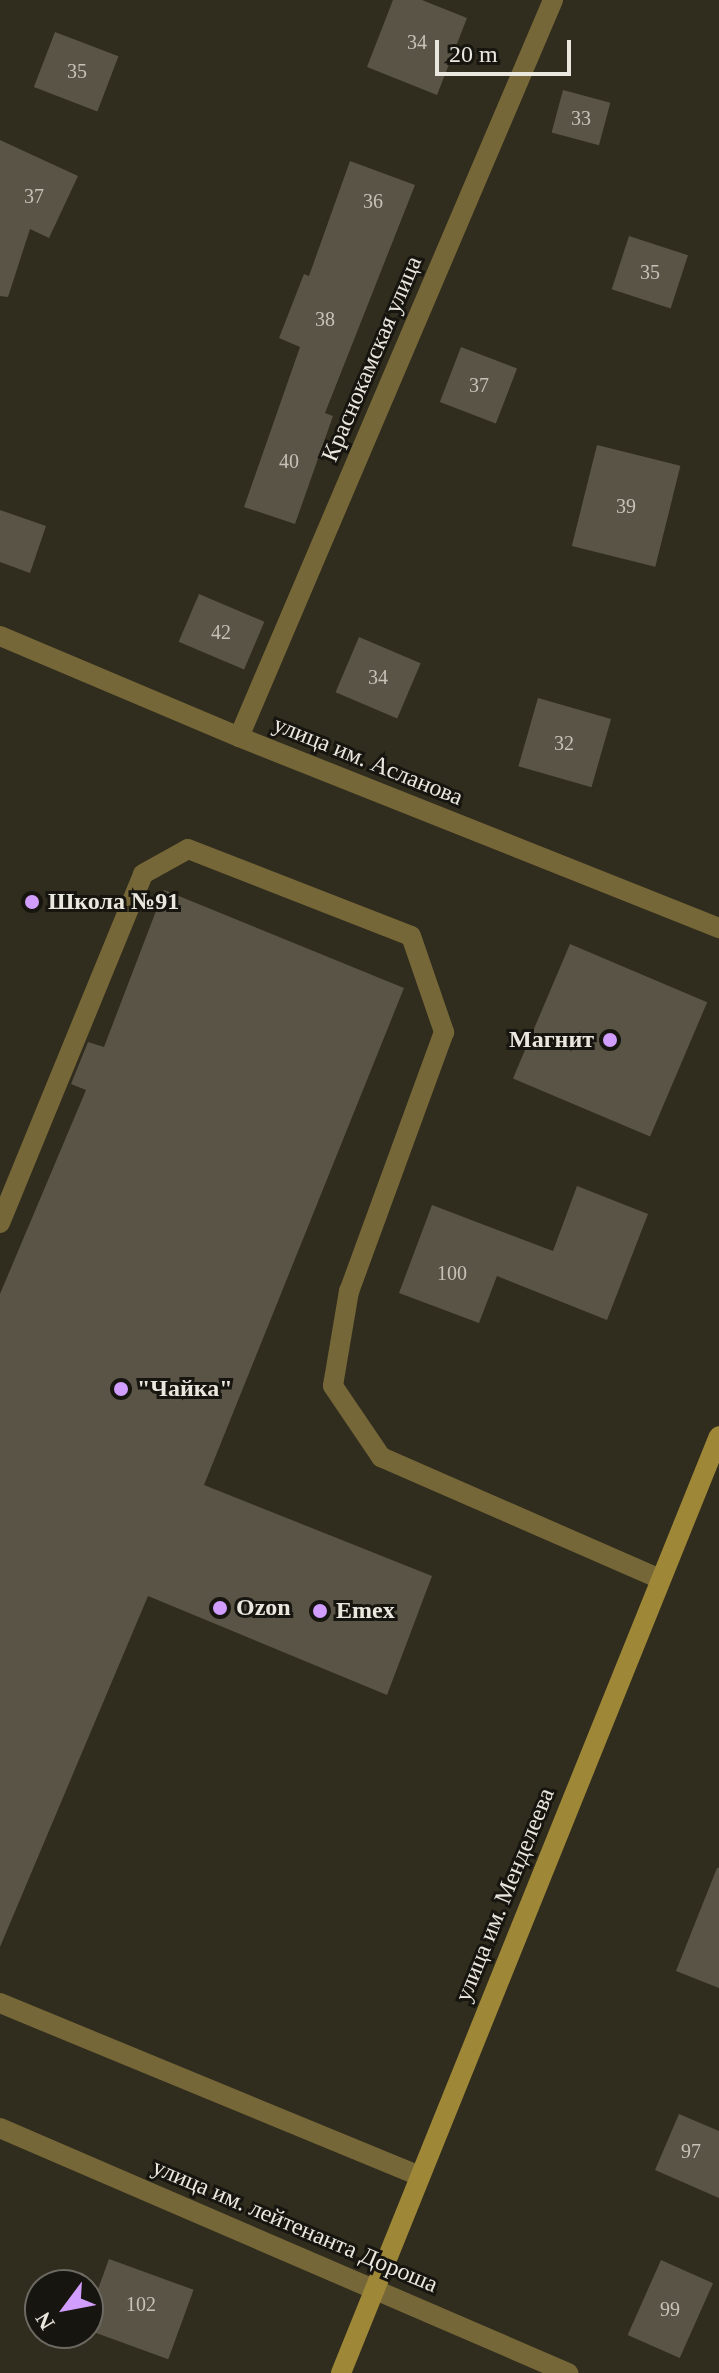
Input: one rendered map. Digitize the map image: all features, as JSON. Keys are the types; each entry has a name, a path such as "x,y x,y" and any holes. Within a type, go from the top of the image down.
{"main road":[{"name":"улица им. Менделеева","path":"341,2373 719,1436"}],"street":[{"name":"Краснокамская улица","path":"239,737 553,0"},
{"name":"улица им. Асланова","path":"0,636 239,737 719,928"},
{"path":"0,1223 143,874 188,849 411,936 444,1032 349,1291 333,1386 381,1457 660,1579"},
{"path":"0,2003 420,2176"},
{"name":"улица им. лейтенанта Дороша","path":"0,2128 568,2373"}],"building":[{"path":"393,0 422,0 467,18 437,95 367,67"},
{"path":"55,32 118,56 97,111 34,87"},
{"path":"563,90 610,103 599,145 552,133"},
{"path":"0,140 78,176 49,238 30,229 8,297 0,296"},
{"path":"350,161 415,185 325,413 333,416 295,524 244,507 300,347 279,338 304,274 309,276"},
{"path":"629,236 688,255 671,308 612,289"},
{"path":"461,347 517,369 496,424 440,402"},
{"path":"597,445 680,466 655,567 572,546"},
{"path":"0,510 46,526 30,573 0,562"},
{"path":"199,594 264,622 244,670 179,642"},
{"path":"359,637 421,663 397,718 336,692"},
{"path":"538,698 611,719 591,787 518,766"},
{"name":"\"Чайка\"","path":"164,890 404,988 204,1485 432,1576 387,1695 148,1596 0,1947 0,1294 86,1090 71,1084 88,1042 104,1047"},
{"name":"Магнит","path":"570,944 707,1002 650,1137 513,1078"},
{"path":"577,1186 648,1214 607,1320 497,1276 479,1323 399,1293 432,1205 553,1251"},
{"path":"719,1868 719,1988 676,1971"},
{"path":"679,2114 719,2131 719,2198 655,2170"},
{"path":"109,2259 194,2290 168,2359 104,2336 104,2273"},
{"path":"661,2260 713,2283 680,2358 628,2335"}],"place":[{"name":"Школа №91","path":"32,902"},
{"name":"Магнит","path":"610,1040"},
{"name":"\"Чайка\"","path":"121,1389"},
{"name":"Ozon","path":"220,1608"},
{"name":"Emex","path":"320,1611"}]}
